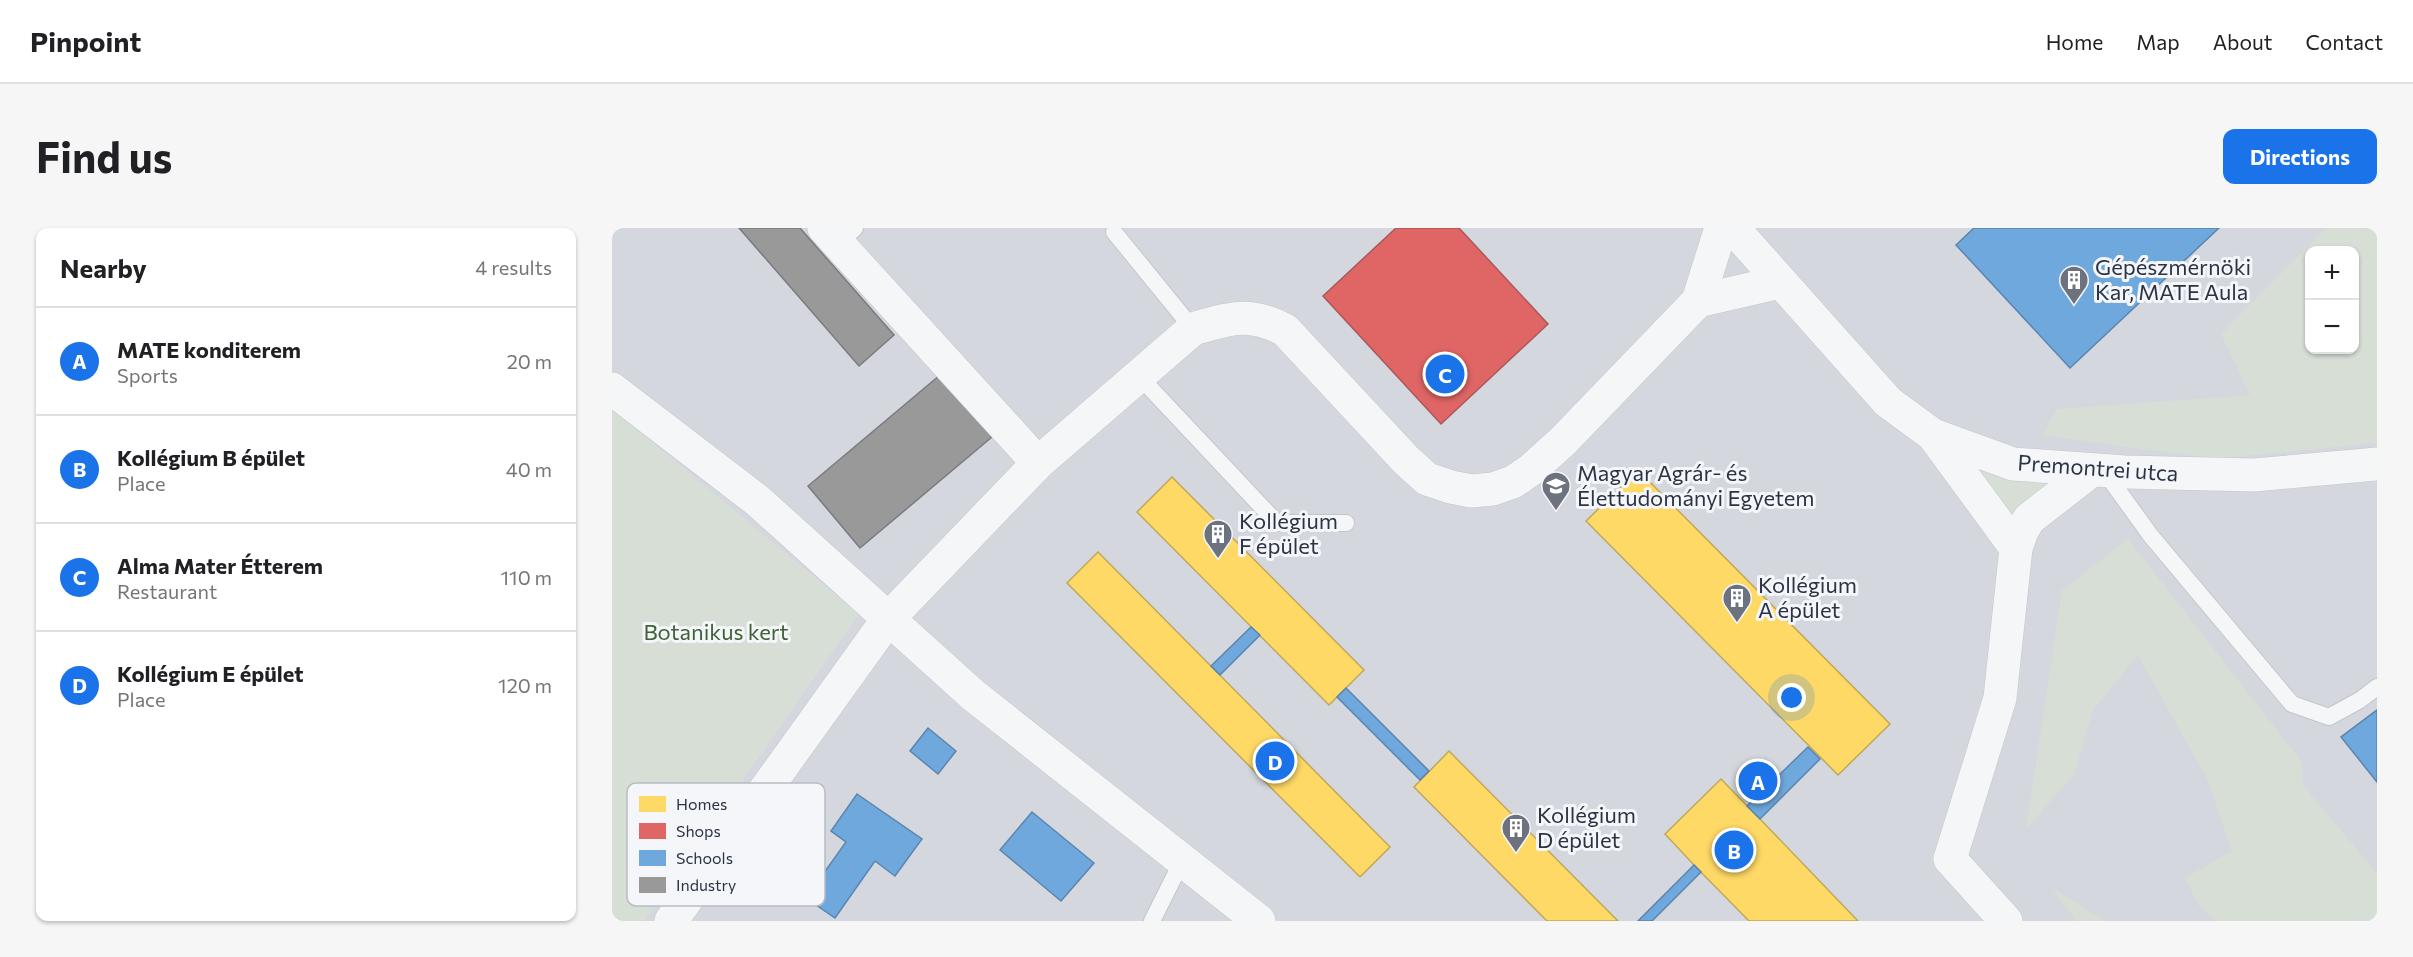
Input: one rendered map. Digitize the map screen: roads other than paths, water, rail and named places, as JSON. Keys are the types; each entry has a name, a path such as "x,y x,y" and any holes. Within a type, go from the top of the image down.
{"street":[{"path":"770,783 888,619 1038,464 1137,375 1193,329 1225,319 1248,317 1266,320 1285,330 1406,460 1427,479 1451,488 1471,491 1493,489 1513,482 1532,469 1563,441 1698,301 1721,228"},
{"name":"Premontrei utca","path":"1733,228 1888,402 1933,435 2013,464 2098,470 2254,475 2377,464"},
{"path":"839,233 1038,464"},
{"path":"1698,301 1780,282"},
{"path":"612,389 758,501 973,695 1259,921"},
{"path":"1933,435 2016,548"},
{"path":"2006,921 1950,859 2000,698 2016,548 2022,531 2029,519 2098,470"},
{"path":"671,921 682,906"}],"lane":[{"path":"1113,230 1193,329"},
{"path":"1137,375 1276,523 1346,523"},
{"path":"2098,470 2292,704 2329,717 2360,700 2377,687"},
{"path":"1152,921 1182,861"}],"place":[{"name":"Gépészmérnöki Kar, MATE Aula","path":"2074,306"},
{"name":"Alma Mater Étterem","path":"1445,374"},
{"name":"Magyar Agrár- és Élettudományi Egyetem","path":"1556,512"},
{"name":"Kollégium F épület","path":"1218,560"},
{"name":"Kollégium A épület","path":"1737,624"},
{"name":"Kollégium E épület","path":"1275,761"},
{"name":"MATE konditerem","path":"1758,781"},
{"name":"Kollégium B épület","path":"1734,850"},
{"name":"Kollégium D épület","path":"1516,854"}],"park label":[{"name":"Botanikus kert","path":"716,632"}]}
